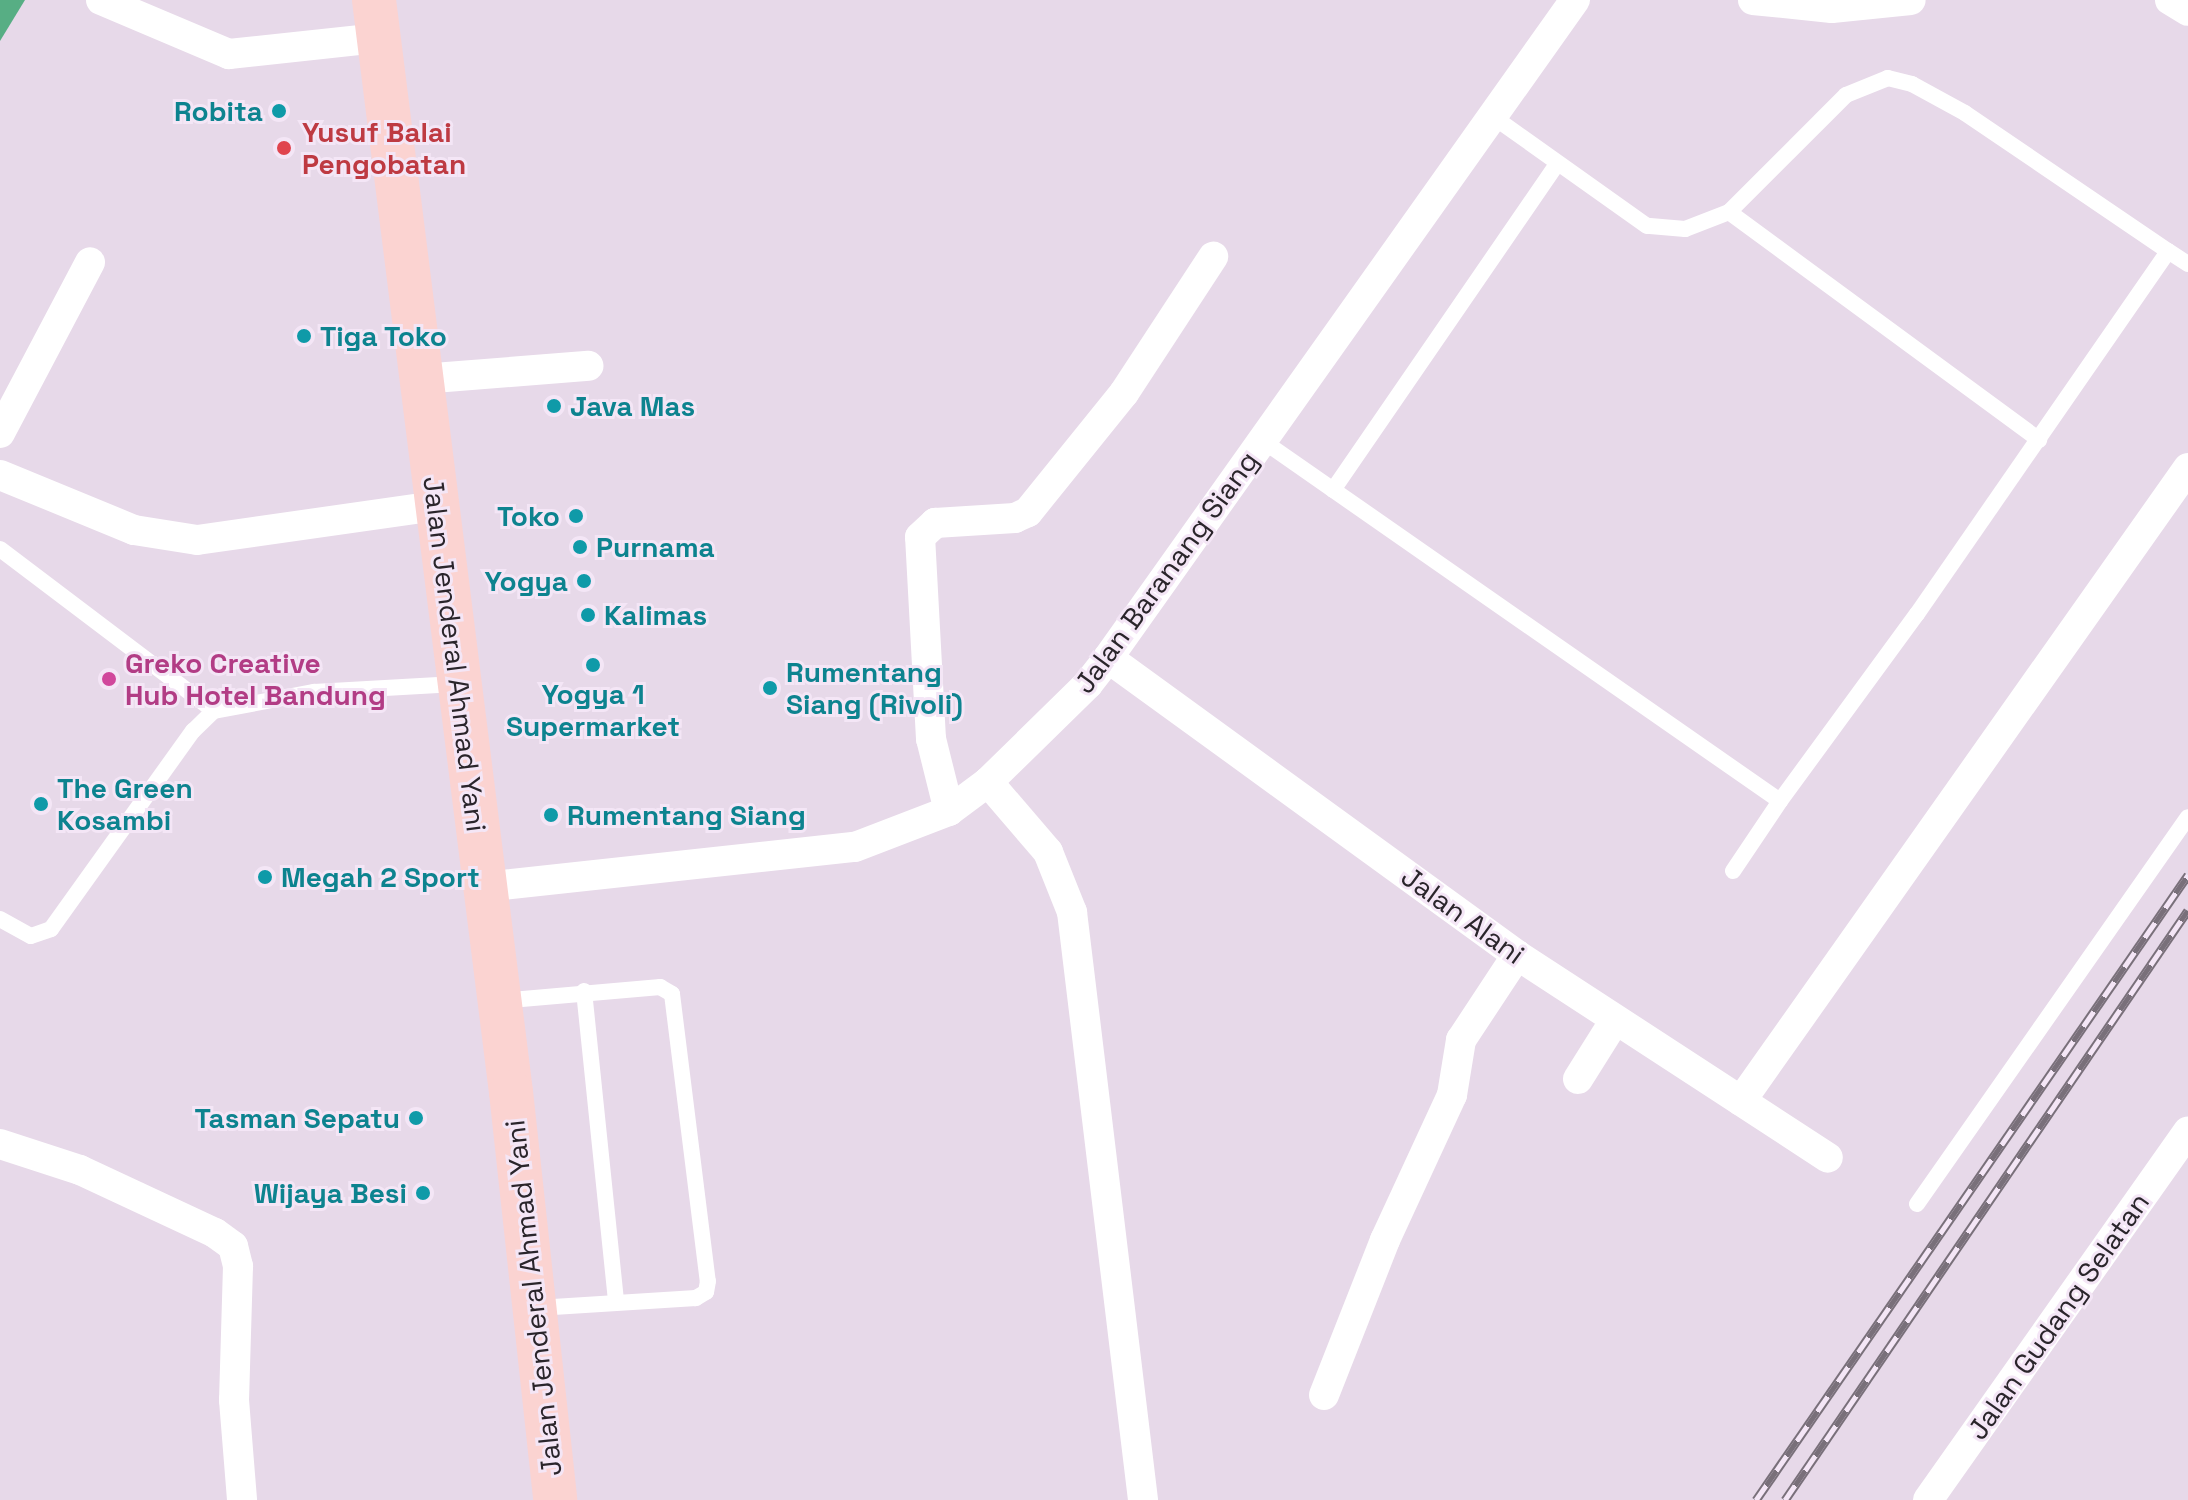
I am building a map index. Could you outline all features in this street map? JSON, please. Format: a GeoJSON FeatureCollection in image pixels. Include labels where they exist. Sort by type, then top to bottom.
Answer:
{"type":"FeatureCollection","features":[{"type":"Feature","properties":{"kind":"main road","name":"Jalan Jenderal Ahmad Yani"},"geometry":{"type":"LineString","coordinates":[[377,19],[537,1308],[555,1500]]}},
{"type":"Feature","properties":{"kind":"street"},"geometry":{"type":"LineString","coordinates":[[101,0],[229,54],[377,19]]}},
{"type":"Feature","properties":{"kind":"street","name":"Jalan Baranang Siang"},"geometry":{"type":"LineString","coordinates":[[484,887],[855,847],[949,811],[988,782],[1088,684],[1108,658],[1575,0]]}},
{"type":"Feature","properties":{"kind":"street"},"geometry":{"type":"LineString","coordinates":[[1753,0],[1832,8],[1911,0]]}},
{"type":"Feature","properties":{"kind":"street"},"geometry":{"type":"LineString","coordinates":[[2170,0],[2188,11]]}},
{"type":"Feature","properties":{"kind":"street"},"geometry":{"type":"LineString","coordinates":[[949,811],[931,739],[920,537],[935,523],[1015,518],[1028,512],[1124,393],[1213,257]]}},
{"type":"Feature","properties":{"kind":"street"},"geometry":{"type":"LineString","coordinates":[[0,433],[90,262]]}},
{"type":"Feature","properties":{"kind":"street"},"geometry":{"type":"LineString","coordinates":[[421,379],[588,366]]}},
{"type":"Feature","properties":{"kind":"street"},"geometry":{"type":"LineString","coordinates":[[1741,1101],[2188,468]]}},
{"type":"Feature","properties":{"kind":"street"},"geometry":{"type":"LineString","coordinates":[[0,475],[134,530],[197,540],[437,506]]}},
{"type":"Feature","properties":{"kind":"street","name":"Jalan Alani"},"geometry":{"type":"LineString","coordinates":[[1108,658],[1517,955],[1828,1158]]}},
{"type":"Feature","properties":{"kind":"street"},"geometry":{"type":"LineString","coordinates":[[988,782],[1048,852],[1072,912],[1143,1500]]}},
{"type":"Feature","properties":{"kind":"street"},"geometry":{"type":"LineString","coordinates":[[1324,1395],[1385,1240],[1452,1095],[1461,1040],[1517,955]]}},
{"type":"Feature","properties":{"kind":"street"},"geometry":{"type":"LineString","coordinates":[[1578,1079],[1615,1020]]}},
{"type":"Feature","properties":{"kind":"street","name":"Jalan Gudang Selatan"},"geometry":{"type":"LineString","coordinates":[[1928,1500],[2188,1132]]}},
{"type":"Feature","properties":{"kind":"street"},"geometry":{"type":"LineString","coordinates":[[0,1144],[80,1170],[215,1233],[233,1246],[238,1266],[234,1400],[242,1500]]}},
{"type":"Feature","properties":{"kind":"lane"},"geometry":{"type":"LineString","coordinates":[[1491,115],[1556,165],[1647,226],[1685,229],[1729,212],[1846,95],[1888,78],[1912,84],[1965,113],[2188,264]]}},
{"type":"Feature","properties":{"kind":"lane"},"geometry":{"type":"LineString","coordinates":[[1333,490],[1556,165]]}},
{"type":"Feature","properties":{"kind":"lane"},"geometry":{"type":"LineString","coordinates":[[1729,212],[2039,440]]}},
{"type":"Feature","properties":{"kind":"lane"},"geometry":{"type":"LineString","coordinates":[[1733,871],[2039,440],[2168,251]]}},
{"type":"Feature","properties":{"kind":"lane"},"geometry":{"type":"LineString","coordinates":[[1263,441],[1780,801]]}},
{"type":"Feature","properties":{"kind":"lane"},"geometry":{"type":"LineString","coordinates":[[0,549],[214,711]]}},
{"type":"Feature","properties":{"kind":"lane"},"geometry":{"type":"LineString","coordinates":[[0,919],[31,936],[51,929],[193,731],[214,711],[314,692],[459,684]]}},
{"type":"Feature","properties":{"kind":"lane"},"geometry":{"type":"LineString","coordinates":[[1917,1204],[2188,817]]}},
{"type":"Feature","properties":{"kind":"lane"},"geometry":{"type":"LineString","coordinates":[[499,1002],[584,991],[660,987],[672,994],[708,1281],[696,1298],[537,1308]]}},
{"type":"Feature","properties":{"kind":"lane"},"geometry":{"type":"LineString","coordinates":[[584,991],[616,1301]]}},
{"type":"Feature","properties":{"kind":"green space"},"geometry":{"type":"Polygon","coordinates":[[[0,0],[25,0],[0,41],[0,0]]]}},
{"type":"Feature","properties":{"kind":"railway"},"geometry":{"type":"LineString","coordinates":[[1756,1500],[2188,875]]}},
{"type":"Feature","properties":{"kind":"railway"},"geometry":{"type":"LineString","coordinates":[[1785,1500],[2188,910]]}},
{"type":"Feature","properties":{"kind":"place","name":"Robita"},"geometry":{"type":"Point","coordinates":[279,111]}},
{"type":"Feature","properties":{"kind":"place","name":"Yusuf Balai Pengobatan"},"geometry":{"type":"Point","coordinates":[284,148]}},
{"type":"Feature","properties":{"kind":"place","name":"Tiga Toko"},"geometry":{"type":"Point","coordinates":[304,336]}},
{"type":"Feature","properties":{"kind":"place","name":"Java Mas"},"geometry":{"type":"Point","coordinates":[554,406]}},
{"type":"Feature","properties":{"kind":"place","name":"Toko"},"geometry":{"type":"Point","coordinates":[576,516]}},
{"type":"Feature","properties":{"kind":"place","name":"Purnama"},"geometry":{"type":"Point","coordinates":[580,547]}},
{"type":"Feature","properties":{"kind":"place","name":"Yogya"},"geometry":{"type":"Point","coordinates":[584,581]}},
{"type":"Feature","properties":{"kind":"place","name":"Kalimas"},"geometry":{"type":"Point","coordinates":[588,615]}},
{"type":"Feature","properties":{"kind":"place","name":"Yogya 1 Supermarket"},"geometry":{"type":"Point","coordinates":[593,665]}},
{"type":"Feature","properties":{"kind":"place","name":"Greko Creative Hub Hotel Bandung"},"geometry":{"type":"Point","coordinates":[109,679]}},
{"type":"Feature","properties":{"kind":"place","name":"Rumentang Siang (Rivoli)"},"geometry":{"type":"Point","coordinates":[770,688]}},
{"type":"Feature","properties":{"kind":"place","name":"The Green Kosambi"},"geometry":{"type":"Point","coordinates":[41,804]}},
{"type":"Feature","properties":{"kind":"place","name":"Rumentang Siang"},"geometry":{"type":"Point","coordinates":[551,815]}},
{"type":"Feature","properties":{"kind":"place","name":"Megah 2 Sport"},"geometry":{"type":"Point","coordinates":[265,877]}},
{"type":"Feature","properties":{"kind":"place","name":"Tasman Sepatu"},"geometry":{"type":"Point","coordinates":[416,1118]}},
{"type":"Feature","properties":{"kind":"place","name":"Wijaya Besi"},"geometry":{"type":"Point","coordinates":[423,1193]}}]}
